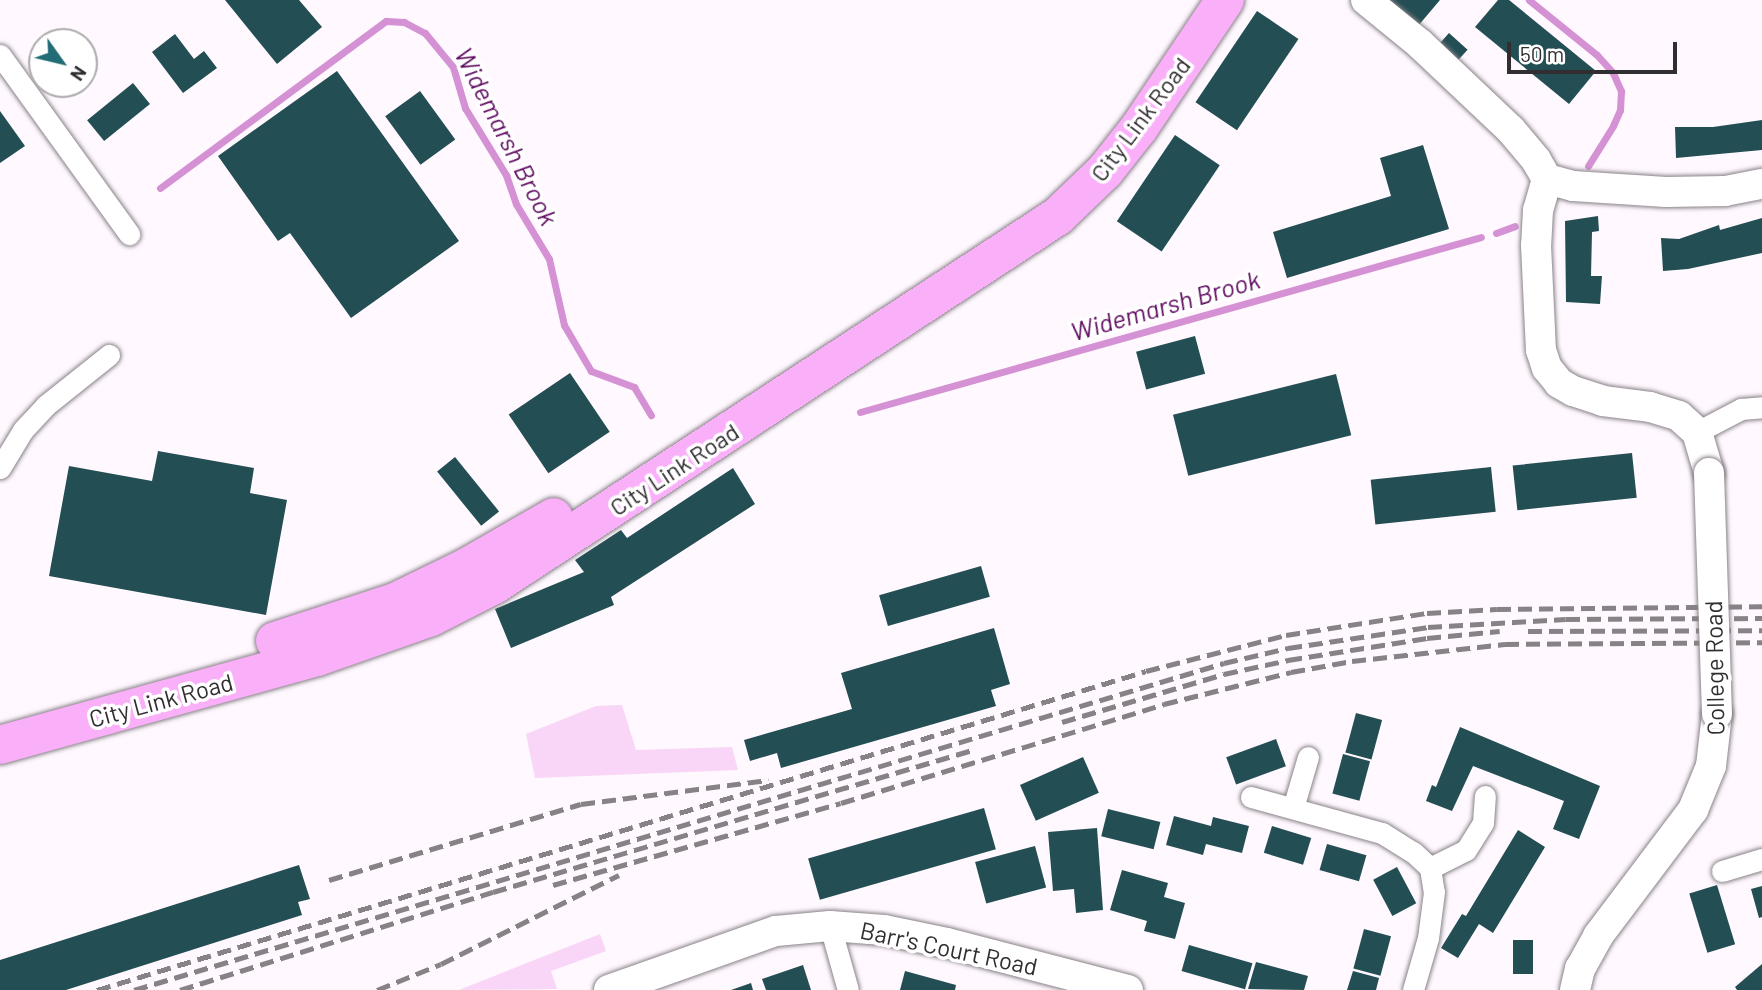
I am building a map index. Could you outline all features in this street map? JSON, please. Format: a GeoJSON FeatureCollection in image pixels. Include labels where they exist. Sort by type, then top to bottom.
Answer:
{"type":"FeatureCollection","features":[{"type":"Feature","properties":{"kind":"highway","name":"City Link Road"},"geometry":{"type":"LineString","coordinates":[[0,719],[308,632],[364,613],[420,591],[521,538],[731,405],[1043,197],[1086,158],[1198,0]]}},
{"type":"Feature","properties":{"kind":"highway","name":"City Link Road"},"geometry":{"type":"LineString","coordinates":[[0,745],[329,653],[431,617],[494,585],[1058,216],[1105,171],[1139,128],[1225,0]]}},
{"type":"Feature","properties":{"kind":"street"},"geometry":{"type":"LineString","coordinates":[[1366,0],[1420,44],[1511,130],[1536,160],[1547,179],[1573,186],[1666,191],[1725,191],[1762,184]]}},
{"type":"Feature","properties":{"kind":"street"},"geometry":{"type":"LineString","coordinates":[[0,55],[129,234]]}},
{"type":"Feature","properties":{"kind":"street"},"geometry":{"type":"LineString","coordinates":[[1547,179],[1538,210],[1536,245],[1541,350],[1547,368],[1559,383],[1602,401],[1650,407],[1679,416],[1698,432],[1741,409],[1762,407]]}},
{"type":"Feature","properties":{"kind":"street"},"geometry":{"type":"LineString","coordinates":[[0,468],[23,430],[45,406],[109,355]]}},
{"type":"Feature","properties":{"kind":"street","name":"College Road"},"geometry":{"type":"LineString","coordinates":[[1575,990],[1580,969],[1598,936],[1693,810],[1712,766],[1717,714],[1709,473],[1698,432]]}},
{"type":"Feature","properties":{"kind":"street"},"geometry":{"type":"LineString","coordinates":[[1293,808],[1308,757]]}},
{"type":"Feature","properties":{"kind":"street"},"geometry":{"type":"LineString","coordinates":[[1430,868],[1466,850],[1483,823],[1485,796]]}},
{"type":"Feature","properties":{"kind":"street"},"geometry":{"type":"LineString","coordinates":[[1251,797],[1382,833],[1413,852],[1430,868],[1434,892],[1428,938],[1413,990]]}},
{"type":"Feature","properties":{"kind":"street"},"geometry":{"type":"LineString","coordinates":[[1722,871],[1762,859]]}},
{"type":"Feature","properties":{"kind":"street"},"geometry":{"type":"LineString","coordinates":[[830,926],[848,990]]}},
{"type":"Feature","properties":{"kind":"street","name":"Barr's Court Road"},"geometry":{"type":"LineString","coordinates":[[614,989],[776,931],[830,926],[884,930],[947,943],[1128,990]]}},
{"type":"Feature","properties":{"kind":"shaded area"},"geometry":{"type":"Polygon","coordinates":[[[622,705],[636,750],[732,747],[738,770],[535,778],[526,734],[596,706],[622,705]]]}},
{"type":"Feature","properties":{"kind":"shaded area"},"geometry":{"type":"Polygon","coordinates":[[[600,934],[606,951],[551,971],[557,989],[459,990],[600,934]]]}},
{"type":"Feature","properties":{"kind":"building"},"geometry":{"type":"Polygon","coordinates":[[[225,0],[299,0],[322,27],[277,64],[225,0]]]}},
{"type":"Feature","properties":{"kind":"building"},"geometry":{"type":"Polygon","coordinates":[[[1388,0],[1440,0],[1418,26],[1388,0]]]}},
{"type":"Feature","properties":{"kind":"building"},"geometry":{"type":"Polygon","coordinates":[[[1498,0],[1509,0],[1596,71],[1569,104],[1475,27],[1498,0]]]}},
{"type":"Feature","properties":{"kind":"building"},"geometry":{"type":"Polygon","coordinates":[[[1257,11],[1298,39],[1237,130],[1195,102],[1257,11]]]}},
{"type":"Feature","properties":{"kind":"building"},"geometry":{"type":"Polygon","coordinates":[[[1449,33],[1468,50],[1457,62],[1438,45],[1449,33]]]}},
{"type":"Feature","properties":{"kind":"building"},"geometry":{"type":"Polygon","coordinates":[[[175,34],[194,59],[204,51],[217,68],[183,93],[152,52],[175,34]]]}},
{"type":"Feature","properties":{"kind":"building"},"geometry":{"type":"Polygon","coordinates":[[[337,71],[459,241],[351,318],[290,233],[278,241],[218,156],[337,71]]]}},
{"type":"Feature","properties":{"kind":"building"},"geometry":{"type":"Polygon","coordinates":[[[133,83],[150,104],[104,141],[87,120],[133,83]]]}},
{"type":"Feature","properties":{"kind":"building"},"geometry":{"type":"Polygon","coordinates":[[[420,91],[455,140],[420,165],[385,116],[420,91]]]}},
{"type":"Feature","properties":{"kind":"building"},"geometry":{"type":"Polygon","coordinates":[[[0,111],[25,146],[0,163],[0,111]]]}},
{"type":"Feature","properties":{"kind":"building"},"geometry":{"type":"Polygon","coordinates":[[[1762,120],[1762,150],[1676,158],[1675,127],[1713,127],[1762,120]]]}},
{"type":"Feature","properties":{"kind":"building"},"geometry":{"type":"Polygon","coordinates":[[[1175,135],[1220,165],[1162,251],[1117,221],[1175,135]]]}},
{"type":"Feature","properties":{"kind":"building"},"geometry":{"type":"Polygon","coordinates":[[[1423,145],[1449,229],[1287,278],[1273,232],[1391,196],[1380,158],[1423,145]]]}},
{"type":"Feature","properties":{"kind":"building"},"geometry":{"type":"Polygon","coordinates":[[[1598,216],[1599,231],[1592,232],[1591,276],[1602,276],[1600,304],[1566,302],[1565,221],[1598,216]]]}},
{"type":"Feature","properties":{"kind":"building"},"geometry":{"type":"Polygon","coordinates":[[[1762,218],[1762,253],[1688,269],[1663,271],[1661,238],[1679,239],[1719,225],[1720,230],[1762,218]]]}},
{"type":"Feature","properties":{"kind":"building"},"geometry":{"type":"Polygon","coordinates":[[[1195,336],[1205,374],[1146,389],[1136,352],[1195,336]]]}},
{"type":"Feature","properties":{"kind":"building"},"geometry":{"type":"Polygon","coordinates":[[[570,373],[610,432],[548,473],[509,414],[570,373]]]}},
{"type":"Feature","properties":{"kind":"building"},"geometry":{"type":"Polygon","coordinates":[[[1336,374],[1351,435],[1188,476],[1173,415],[1336,374]]]}},
{"type":"Feature","properties":{"kind":"building"},"geometry":{"type":"Polygon","coordinates":[[[158,451],[254,468],[250,493],[287,500],[266,615],[49,576],[69,466],[152,481],[158,451]]]}},
{"type":"Feature","properties":{"kind":"building"},"geometry":{"type":"Polygon","coordinates":[[[1632,453],[1637,498],[1517,510],[1513,466],[1632,453]]]}},
{"type":"Feature","properties":{"kind":"building"},"geometry":{"type":"Polygon","coordinates":[[[455,457],[499,511],[481,526],[437,471],[455,457]]]}},
{"type":"Feature","properties":{"kind":"building"},"geometry":{"type":"Polygon","coordinates":[[[1491,467],[1496,512],[1375,524],[1371,480],[1491,467]]]}},
{"type":"Feature","properties":{"kind":"building"},"geometry":{"type":"Polygon","coordinates":[[[733,468],[755,504],[611,597],[614,605],[511,648],[495,609],[584,572],[575,560],[621,530],[627,538],[733,468]]]}},
{"type":"Feature","properties":{"kind":"building"},"geometry":{"type":"Polygon","coordinates":[[[981,566],[990,597],[888,626],[879,595],[981,566]]]}},
{"type":"Feature","properties":{"kind":"building"},"geometry":{"type":"Polygon","coordinates":[[[994,628],[1010,684],[991,690],[996,706],[781,768],[777,753],[750,761],[744,740],[852,709],[841,673],[994,628]]]}},
{"type":"Feature","properties":{"kind":"building"},"geometry":{"type":"Polygon","coordinates":[[[1356,713],[1382,720],[1371,760],[1345,753],[1356,713]]]}},
{"type":"Feature","properties":{"kind":"building"},"geometry":{"type":"Polygon","coordinates":[[[1460,727],[1600,786],[1579,839],[1553,829],[1564,801],[1473,766],[1452,811],[1426,801],[1432,785],[1436,787],[1460,727]]]}},
{"type":"Feature","properties":{"kind":"building"},"geometry":{"type":"Polygon","coordinates":[[[1276,739],[1286,766],[1236,784],[1226,757],[1276,739]]]}},
{"type":"Feature","properties":{"kind":"building"},"geometry":{"type":"Polygon","coordinates":[[[1343,754],[1370,761],[1359,801],[1332,794],[1343,754]]]}},
{"type":"Feature","properties":{"kind":"building"},"geometry":{"type":"Polygon","coordinates":[[[1083,757],[1099,793],[1036,821],[1020,785],[1083,757]]]}},
{"type":"Feature","properties":{"kind":"building"},"geometry":{"type":"Polygon","coordinates":[[[984,808],[996,849],[820,900],[808,858],[984,808]]]}},
{"type":"Feature","properties":{"kind":"building"},"geometry":{"type":"Polygon","coordinates":[[[1108,809],[1160,822],[1154,849],[1101,836],[1108,809]]]}},
{"type":"Feature","properties":{"kind":"building"},"geometry":{"type":"Polygon","coordinates":[[[1174,816],[1211,826],[1213,817],[1249,826],[1242,853],[1206,844],[1203,855],[1166,845],[1174,816]]]}},
{"type":"Feature","properties":{"kind":"building"},"geometry":{"type":"Polygon","coordinates":[[[1272,826],[1311,838],[1303,865],[1264,853],[1272,826]]]}},
{"type":"Feature","properties":{"kind":"building"},"geometry":{"type":"Polygon","coordinates":[[[1097,828],[1103,910],[1076,913],[1074,889],[1053,891],[1048,832],[1097,828]]]}},
{"type":"Feature","properties":{"kind":"building"},"geometry":{"type":"Polygon","coordinates":[[[1518,830],[1545,847],[1493,933],[1479,924],[1458,958],[1441,948],[1462,914],[1466,916],[1518,830]]]}},
{"type":"Feature","properties":{"kind":"building"},"geometry":{"type":"Polygon","coordinates":[[[1327,844],[1366,855],[1359,881],[1320,870],[1327,844]]]}},
{"type":"Feature","properties":{"kind":"building"},"geometry":{"type":"Polygon","coordinates":[[[1035,846],[1046,888],[986,904],[975,862],[1035,846]]]}},
{"type":"Feature","properties":{"kind":"building"},"geometry":{"type":"Polygon","coordinates":[[[299,865],[310,899],[298,902],[302,915],[66,990],[0,990],[0,960],[299,865]]]}},
{"type":"Feature","properties":{"kind":"building"},"geometry":{"type":"Polygon","coordinates":[[[1397,867],[1416,903],[1392,916],[1373,880],[1397,867]]]}},
{"type":"Feature","properties":{"kind":"building"},"geometry":{"type":"Polygon","coordinates":[[[1122,870],[1168,883],[1164,897],[1185,903],[1175,939],[1144,931],[1147,921],[1110,910],[1122,870]]]}},
{"type":"Feature","properties":{"kind":"building"},"geometry":{"type":"Polygon","coordinates":[[[1717,885],[1735,944],[1707,953],[1689,893],[1717,885]]]}},
{"type":"Feature","properties":{"kind":"building"},"geometry":{"type":"Polygon","coordinates":[[[1762,886],[1762,917],[1759,918],[1751,889],[1762,886]]]}},
{"type":"Feature","properties":{"kind":"building"},"geometry":{"type":"Polygon","coordinates":[[[1364,929],[1391,936],[1380,976],[1353,969],[1364,929]]]}},
{"type":"Feature","properties":{"kind":"building"},"geometry":{"type":"Polygon","coordinates":[[[1513,940],[1533,940],[1533,974],[1513,974],[1513,940]]]}},
{"type":"Feature","properties":{"kind":"building"},"geometry":{"type":"Polygon","coordinates":[[[1189,945],[1252,963],[1245,989],[1182,971],[1189,945]]]}},
{"type":"Feature","properties":{"kind":"building"},"geometry":{"type":"Polygon","coordinates":[[[1256,962],[1308,976],[1304,990],[1248,989],[1256,962]]]}},
{"type":"Feature","properties":{"kind":"building"},"geometry":{"type":"Polygon","coordinates":[[[1762,964],[1762,990],[1737,990],[1735,987],[1762,964]]]}},
{"type":"Feature","properties":{"kind":"building"},"geometry":{"type":"Polygon","coordinates":[[[803,965],[811,990],[766,990],[762,979],[803,965]]]}},
{"type":"Feature","properties":{"kind":"building"},"geometry":{"type":"Polygon","coordinates":[[[905,971],[956,985],[955,990],[900,990],[905,971]]]}},
{"type":"Feature","properties":{"kind":"building"},"geometry":{"type":"Polygon","coordinates":[[[1353,971],[1379,978],[1376,990],[1347,990],[1353,971]]]}},
{"type":"Feature","properties":{"kind":"building"},"geometry":{"type":"Polygon","coordinates":[[[751,983],[753,990],[731,990],[751,983]]]}},
{"type":"Feature","properties":{"kind":"waterway","name":"Widemarsh Brook"},"geometry":{"type":"LineString","coordinates":[[1529,0],[1597,55],[1613,73],[1621,91],[1620,110],[1613,126],[1588,166]]}},
{"type":"Feature","properties":{"kind":"waterway","name":"Widemarsh Brook"},"geometry":{"type":"LineString","coordinates":[[160,188],[386,21],[404,22],[425,33],[453,67],[465,108],[506,175],[516,204],[549,259],[564,325],[591,371],[634,387],[651,415]]}},
{"type":"Feature","properties":{"kind":"waterway","name":"Widemarsh Brook"},"geometry":{"type":"LineString","coordinates":[[1496,233],[1515,226]]}},
{"type":"Feature","properties":{"kind":"waterway","name":"Widemarsh Brook"},"geometry":{"type":"LineString","coordinates":[[860,412],[1481,237]]}},
{"type":"Feature","properties":{"kind":"railway"},"geometry":{"type":"LineString","coordinates":[[97,990],[1146,671],[1286,635],[1427,613],[1497,609],[1762,606]]}},
{"type":"Feature","properties":{"kind":"railway"},"geometry":{"type":"LineString","coordinates":[[134,990],[1224,663],[1288,648],[1428,627],[1566,619],[1762,618]]}},
{"type":"Feature","properties":{"kind":"railway"},"geometry":{"type":"LineString","coordinates":[[1528,631],[1762,630]]}},
{"type":"Feature","properties":{"kind":"railway"},"geometry":{"type":"LineString","coordinates":[[1062,722],[1224,674],[1288,660],[1427,638],[1500,631]]}},
{"type":"Feature","properties":{"kind":"railway"},"geometry":{"type":"LineString","coordinates":[[553,885],[841,803],[1164,704],[1291,672],[1352,661],[1505,644],[1762,642]]}},
{"type":"Feature","properties":{"kind":"railway"},"geometry":{"type":"LineString","coordinates":[[180,990],[493,892],[972,750]]}},
{"type":"Feature","properties":{"kind":"railway"},"geometry":{"type":"LineString","coordinates":[[329,880],[581,804],[768,780]]}},
{"type":"Feature","properties":{"kind":"railway"},"geometry":{"type":"LineString","coordinates":[[377,990],[441,964],[619,875]]}}]}
